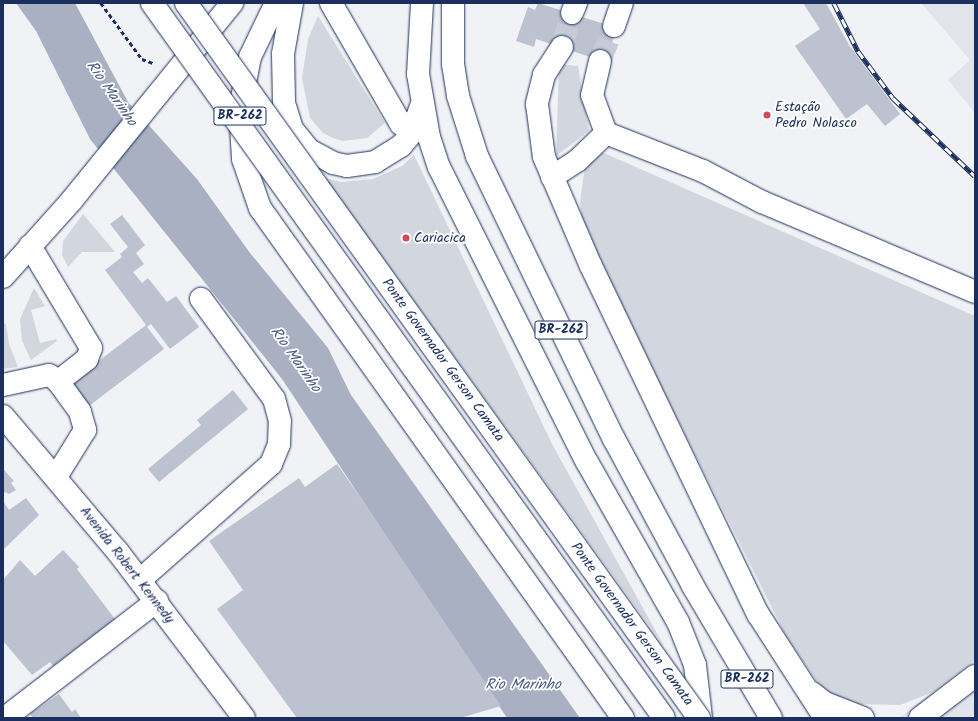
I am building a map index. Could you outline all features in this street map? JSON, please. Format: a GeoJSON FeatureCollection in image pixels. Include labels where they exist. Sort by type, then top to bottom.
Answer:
{"type":"FeatureCollection","features":[{"type":"Feature","properties":{"kind":"main road","name":"Ponte Governador Gerson Camata"},"geometry":{"type":"LineString","coordinates":[[152,3],[664,718]]}},
{"type":"Feature","properties":{"kind":"main road","name":"Ponte Governador Gerson Camata"},"geometry":{"type":"LineString","coordinates":[[186,3],[700,718]]}},
{"type":"Feature","properties":{"kind":"main road"},"geometry":{"type":"LineString","coordinates":[[3,277],[72,200],[232,3]]}},
{"type":"Feature","properties":{"kind":"main road","name":"BR-262"},"geometry":{"type":"LineString","coordinates":[[276,3],[250,57],[240,108],[243,159],[260,208],[273,230],[623,718]]}},
{"type":"Feature","properties":{"kind":"main road"},"geometry":{"type":"LineString","coordinates":[[292,3],[283,54],[284,103],[292,129],[309,150],[333,163],[347,166],[376,162],[401,146],[419,114]]}},
{"type":"Feature","properties":{"kind":"main road"},"geometry":{"type":"LineString","coordinates":[[331,3],[401,124],[419,114]]}},
{"type":"Feature","properties":{"kind":"main road"},"geometry":{"type":"LineString","coordinates":[[422,3],[417,42],[419,114],[452,195],[613,510],[688,643],[699,688],[700,718]]}},
{"type":"Feature","properties":{"kind":"main road","name":"BR-262"},"geometry":{"type":"LineString","coordinates":[[453,3],[452,32],[456,80],[476,156],[614,439],[724,639],[771,718]]}},
{"type":"Feature","properties":{"kind":"main road"},"geometry":{"type":"LineString","coordinates":[[614,26],[622,3]]}},
{"type":"Feature","properties":{"kind":"main road"},"geometry":{"type":"LineString","coordinates":[[562,47],[544,75],[537,104],[544,157],[591,266],[758,614],[825,718]]}},
{"type":"Feature","properties":{"kind":"main road"},"geometry":{"type":"LineString","coordinates":[[600,61],[592,95],[606,133],[703,171],[762,202],[975,292]]}},
{"type":"Feature","properties":{"kind":"main road"},"geometry":{"type":"LineString","coordinates":[[552,177],[577,161],[606,133]]}},
{"type":"Feature","properties":{"kind":"main road"},"geometry":{"type":"LineString","coordinates":[[30,246],[91,348],[87,359],[58,382]]}},
{"type":"Feature","properties":{"kind":"main road"},"geometry":{"type":"LineString","coordinates":[[140,580],[271,464],[279,444],[280,421],[274,399],[201,299]]}},
{"type":"Feature","properties":{"kind":"main road"},"geometry":{"type":"LineString","coordinates":[[3,385],[44,375],[58,382],[80,412],[84,430],[56,477]]}},
{"type":"Feature","properties":{"kind":"main road","name":"Avenida Robert Kennedy"},"geometry":{"type":"LineString","coordinates":[[3,416],[56,477],[140,580],[244,718]]}},
{"type":"Feature","properties":{"kind":"main road"},"geometry":{"type":"LineString","coordinates":[[5,718],[156,601]]}},
{"type":"Feature","properties":{"kind":"main road"},"geometry":{"type":"LineString","coordinates":[[920,718],[975,676]]}},
{"type":"Feature","properties":{"kind":"main road"},"geometry":{"type":"LineString","coordinates":[[802,684],[825,703],[863,718]]}},
{"type":"Feature","properties":{"kind":"path"},"geometry":{"type":"LineString","coordinates":[[101,3],[142,59],[152,63],[184,63]]}},
{"type":"Feature","properties":{"kind":"shaded area"},"geometry":{"type":"Polygon","coordinates":[[[921,3],[975,3],[975,113],[948,80],[970,60],[921,3]]]}},
{"type":"Feature","properties":{"kind":"shaded area"},"geometry":{"type":"Polygon","coordinates":[[[318,16],[385,123],[367,138],[343,141],[333,138],[323,133],[310,118],[302,78],[308,39],[318,16]]]}},
{"type":"Feature","properties":{"kind":"shaded area"},"geometry":{"type":"Polygon","coordinates":[[[559,64],[578,66],[589,131],[556,156],[559,64]]]}},
{"type":"Feature","properties":{"kind":"shaded area"},"geometry":{"type":"Polygon","coordinates":[[[588,146],[975,316],[975,660],[933,692],[900,705],[852,704],[835,697],[820,686],[786,636],[591,247],[582,225],[580,201],[588,146]]]}},
{"type":"Feature","properties":{"kind":"shaded area"},"geometry":{"type":"Polygon","coordinates":[[[414,155],[552,444],[664,646],[325,178],[341,182],[373,179],[402,166],[414,155]]]}},
{"type":"Feature","properties":{"kind":"shaded area"},"geometry":{"type":"Polygon","coordinates":[[[83,214],[115,252],[82,252],[68,267],[62,255],[63,241],[83,214]]]}},
{"type":"Feature","properties":{"kind":"shaded area"},"geometry":{"type":"Polygon","coordinates":[[[34,288],[45,306],[31,310],[40,343],[56,339],[57,341],[31,360],[22,341],[20,319],[34,288]]]}},
{"type":"Feature","properties":{"kind":"shaded area"},"geometry":{"type":"Polygon","coordinates":[[[3,323],[6,324],[9,344],[18,367],[3,369],[3,323]]]}},
{"type":"Feature","properties":{"kind":"shaded area"},"geometry":{"type":"Polygon","coordinates":[[[975,660],[975,718],[899,718],[933,692],[975,660]]]}},
{"type":"Feature","properties":{"kind":"water","name":"Rio Marinho"},"geometry":{"type":"Polygon","coordinates":[[[16,3],[75,3],[128,102],[197,179],[250,253],[328,348],[351,395],[580,718],[507,718],[282,379],[90,139],[36,31],[16,3]]]}},
{"type":"Feature","properties":{"kind":"building"},"geometry":{"type":"Polygon","coordinates":[[[538,3],[617,28],[605,62],[536,39],[534,47],[516,41],[528,7],[535,10],[538,3]]]}},
{"type":"Feature","properties":{"kind":"building"},"geometry":{"type":"Polygon","coordinates":[[[803,3],[826,3],[849,45],[900,114],[885,126],[867,104],[846,119],[795,46],[820,29],[803,3]]]}},
{"type":"Feature","properties":{"kind":"building"},"geometry":{"type":"Polygon","coordinates":[[[122,215],[145,245],[136,253],[144,264],[133,272],[142,283],[148,278],[167,302],[176,296],[199,327],[170,349],[151,324],[147,327],[164,349],[85,409],[67,385],[146,325],[105,270],[122,257],[120,254],[128,247],[110,224],[122,215]]]}},
{"type":"Feature","properties":{"kind":"building"},"geometry":{"type":"Polygon","coordinates":[[[233,390],[248,409],[159,482],[148,469],[201,425],[197,420],[233,390]]]}},
{"type":"Feature","properties":{"kind":"building"},"geometry":{"type":"Polygon","coordinates":[[[337,464],[501,706],[460,718],[297,718],[217,609],[243,590],[209,541],[299,478],[305,487],[337,464]]]}},
{"type":"Feature","properties":{"kind":"building"},"geometry":{"type":"Polygon","coordinates":[[[3,469],[14,481],[11,483],[16,490],[9,494],[5,492],[3,495],[3,469]]]}},
{"type":"Feature","properties":{"kind":"building"},"geometry":{"type":"Polygon","coordinates":[[[26,498],[39,515],[3,550],[3,501],[9,510],[26,498]]]}},
{"type":"Feature","properties":{"kind":"building"},"geometry":{"type":"Polygon","coordinates":[[[63,550],[79,567],[77,569],[115,619],[53,666],[50,662],[32,675],[3,641],[3,580],[20,560],[35,576],[63,550]]]}},
{"type":"Feature","properties":{"kind":"building"},"geometry":{"type":"Polygon","coordinates":[[[59,694],[72,712],[75,709],[81,718],[33,718],[30,714],[59,694]]]}},
{"type":"Feature","properties":{"kind":"tunnel"},"geometry":{"type":"LineString","coordinates":[[562,47],[572,13]]}},
{"type":"Feature","properties":{"kind":"tunnel"},"geometry":{"type":"LineString","coordinates":[[600,61],[614,26]]}},
{"type":"Feature","properties":{"kind":"railway"},"geometry":{"type":"LineString","coordinates":[[834,3],[858,51],[893,98],[975,176]]}},
{"type":"Feature","properties":{"kind":"place","name":"Estação Pedro Nolasco"},"geometry":{"type":"Point","coordinates":[767,115]}},
{"type":"Feature","properties":{"kind":"place","name":"Cariacica"},"geometry":{"type":"Point","coordinates":[406,238]}}]}
